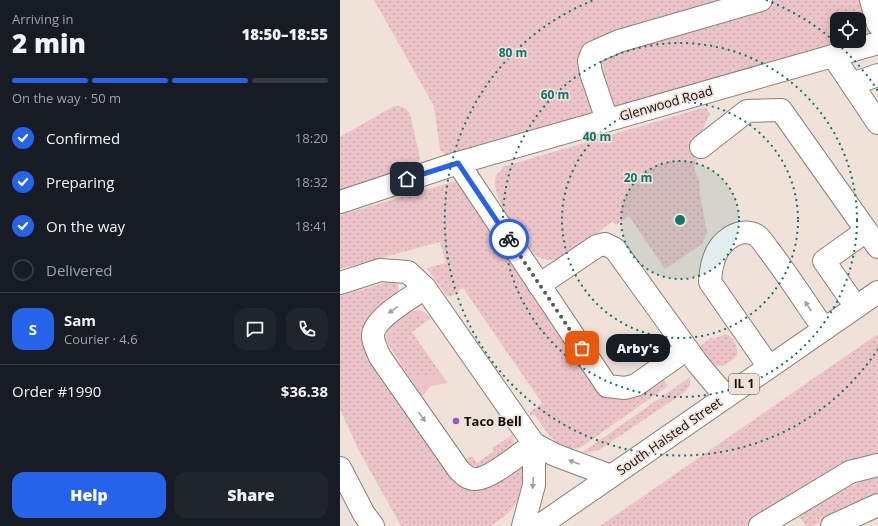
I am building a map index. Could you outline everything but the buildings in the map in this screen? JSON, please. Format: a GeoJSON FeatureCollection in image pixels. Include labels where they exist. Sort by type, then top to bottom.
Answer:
{"type":"FeatureCollection","features":[{"type":"Feature","properties":{"kind":"street"},"geometry":{"type":"LineString","coordinates":[[607,120],[591,73],[589,61],[592,53],[619,41],[761,0]]}},
{"type":"Feature","properties":{"kind":"street"},"geometry":{"type":"LineString","coordinates":[[871,0],[878,24]]}},
{"type":"Feature","properties":{"kind":"street","name":"Glenwood Road"},"geometry":{"type":"LineString","coordinates":[[340,202],[458,163],[878,43]]}},
{"type":"Feature","properties":{"kind":"street"},"geometry":{"type":"LineString","coordinates":[[833,56],[878,123]]}},
{"type":"Feature","properties":{"kind":"street"},"geometry":{"type":"LineString","coordinates":[[852,84],[878,75]]}},
{"type":"Feature","properties":{"kind":"street"},"geometry":{"type":"LineString","coordinates":[[701,147],[747,111],[781,110],[872,239],[824,261],[856,307]]}},
{"type":"Feature","properties":{"kind":"street"},"geometry":{"type":"LineString","coordinates":[[458,163],[607,386],[625,388],[636,385],[687,349]]}},
{"type":"Feature","properties":{"kind":"street"},"geometry":{"type":"LineString","coordinates":[[768,367],[710,282],[711,269],[721,244],[735,234],[747,232],[757,235],[793,283],[824,329]]}},
{"type":"Feature","properties":{"kind":"street"},"geometry":{"type":"LineString","coordinates":[[539,286],[597,246],[605,244],[615,248],[687,349],[726,397]]}},
{"type":"Feature","properties":{"kind":"street"},"geometry":{"type":"LineString","coordinates":[[340,283],[380,270],[408,272],[425,288],[534,444],[555,455],[611,476]]}},
{"type":"Feature","properties":{"kind":"street"},"geometry":{"type":"LineString","coordinates":[[425,288],[382,318],[376,326],[373,335],[375,346],[384,363],[459,470],[468,478],[477,480],[486,476],[534,444]]}},
{"type":"Feature","properties":{"kind":"street","name":"South Halsted Street"},"geometry":{"type":"LineString","coordinates":[[539,526],[878,292]]}},
{"type":"Feature","properties":{"kind":"street"},"geometry":{"type":"LineString","coordinates":[[523,526],[534,486],[534,444]]}},
{"type":"Feature","properties":{"kind":"street"},"geometry":{"type":"LineString","coordinates":[[760,526],[850,472],[878,465]]}},
{"type":"Feature","properties":{"kind":"street"},"geometry":{"type":"LineString","coordinates":[[340,468],[364,514],[373,526]]}},
{"type":"Feature","properties":{"kind":"street"},"geometry":{"type":"LineString","coordinates":[[832,526],[878,505]]}},
{"type":"Feature","properties":{"kind":"shaded area"},"geometry":{"type":"Polygon","coordinates":[[[374,0],[878,0],[878,35],[866,38],[866,12],[830,12],[830,48],[833,48],[451,158],[440,150],[434,106],[374,0]]]}},
{"type":"Feature","properties":{"kind":"shaded area"},"geometry":{"type":"Polygon","coordinates":[[[394,106],[404,107],[410,114],[420,158],[418,164],[412,169],[340,190],[340,137],[394,106]]]}},
{"type":"Feature","properties":{"kind":"shaded area"},"geometry":{"type":"Polygon","coordinates":[[[706,107],[710,114],[703,129],[688,148],[697,160],[694,169],[699,180],[700,196],[707,233],[702,244],[665,269],[629,216],[616,225],[612,222],[564,257],[549,260],[543,259],[534,254],[522,239],[503,208],[495,188],[496,175],[502,170],[502,167],[706,107]]]}},
{"type":"Feature","properties":{"kind":"shaded area"},"geometry":{"type":"Polygon","coordinates":[[[456,181],[460,182],[485,223],[595,384],[661,376],[668,386],[581,447],[566,447],[553,439],[534,414],[530,416],[530,412],[542,403],[463,288],[452,296],[447,296],[427,268],[446,263],[440,242],[340,269],[340,215],[456,181]]]}},
{"type":"Feature","properties":{"kind":"shaded area"},"geometry":{"type":"Polygon","coordinates":[[[394,281],[398,285],[398,293],[378,308],[367,323],[453,479],[521,466],[525,471],[521,490],[516,503],[507,514],[491,526],[401,526],[358,449],[340,409],[340,296],[394,281]]]}},
{"type":"Feature","properties":{"kind":"shaded area"},"geometry":{"type":"Polygon","coordinates":[[[418,310],[424,312],[432,318],[427,321],[421,316],[410,316],[394,326],[391,341],[387,342],[388,330],[395,320],[406,313],[418,310]]]}},
{"type":"Feature","properties":{"kind":"shaded area"},"geometry":{"type":"Polygon","coordinates":[[[410,316],[421,316],[427,321],[412,332],[439,371],[427,380],[420,376],[409,377],[387,342],[391,341],[394,326],[410,316]]]}},
{"type":"Feature","properties":{"kind":"shaded area"},"geometry":{"type":"Polygon","coordinates":[[[725,334],[731,337],[735,342],[737,355],[725,365],[715,365],[707,359],[699,347],[712,337],[714,339],[725,334]]]}},
{"type":"Feature","properties":{"kind":"shaded area"},"geometry":{"type":"Polygon","coordinates":[[[878,334],[878,453],[853,462],[818,479],[745,526],[600,526],[878,334]]]}},
{"type":"Feature","properties":{"kind":"shaded area"},"geometry":{"type":"Polygon","coordinates":[[[439,371],[448,383],[431,386],[422,396],[409,377],[420,376],[427,380],[439,371]]]}},
{"type":"Feature","properties":{"kind":"shaded area"},"geometry":{"type":"Polygon","coordinates":[[[690,377],[690,385],[685,392],[599,450],[580,454],[690,377]]]}},
{"type":"Feature","properties":{"kind":"shaded area"},"geometry":{"type":"Polygon","coordinates":[[[512,435],[514,443],[513,447],[481,468],[473,466],[465,460],[472,456],[477,463],[494,451],[492,448],[512,435]]]}},
{"type":"Feature","properties":{"kind":"shaded area"},"geometry":{"type":"Polygon","coordinates":[[[878,475],[878,496],[829,516],[813,526],[806,526],[799,516],[841,490],[878,475]]]}},
{"type":"Feature","properties":{"kind":"way so far"},"geometry":{"type":"LineString","coordinates":[[509,239],[582,348]]}},
{"type":"Feature","properties":{"kind":"place","name":"Arby's"},"geometry":{"type":"Point","coordinates":[582,348]}},
{"type":"Feature","properties":{"kind":"place","name":"Taco Bell"},"geometry":{"type":"Point","coordinates":[456,421]}},
{"type":"Feature","properties":{"kind":"route"},"geometry":{"type":"LineString","coordinates":[[407,179],[458,163],[509,239]]}}]}
